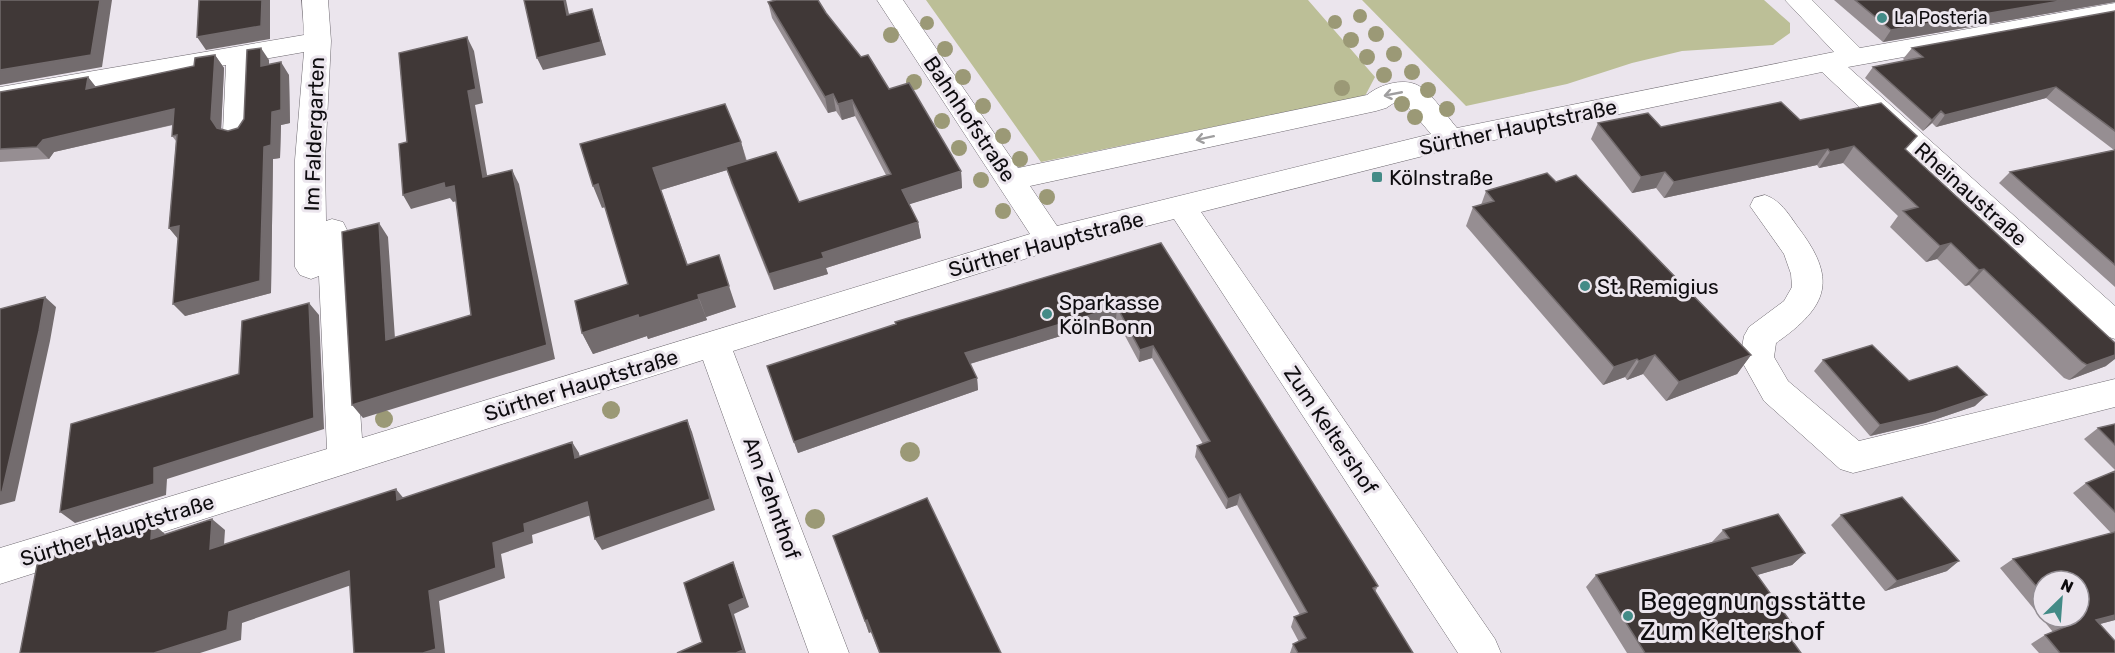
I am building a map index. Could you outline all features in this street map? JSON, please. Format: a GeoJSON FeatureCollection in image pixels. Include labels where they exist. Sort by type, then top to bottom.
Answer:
{"type":"FeatureCollection","features":[{"type":"Feature","properties":{"kind":"street","name":"Im Faldergarten"},"geometry":{"type":"LineString","coordinates":[[311,267],[310,160],[318,41],[315,0]]}},
{"type":"Feature","properties":{"kind":"street","name":"Bahnhofstraße"},"geometry":{"type":"LineString","coordinates":[[890,0],[1050,239]]}},
{"type":"Feature","properties":{"kind":"street"},"geometry":{"type":"LineString","coordinates":[[1798,0],[1841,60]]}},
{"type":"Feature","properties":{"kind":"street","name":"Sürther Hauptstraße"},"geometry":{"type":"LineString","coordinates":[[0,568],[345,458],[1050,239],[1451,139],[1841,60],[2115,11]]}},
{"type":"Feature","properties":{"kind":"street"},"geometry":{"type":"LineString","coordinates":[[0,96],[318,41]]}},
{"type":"Feature","properties":{"kind":"street"},"geometry":{"type":"LineString","coordinates":[[237,132],[240,55]]}},
{"type":"Feature","properties":{"kind":"street","name":"Rheinaustraße"},"geometry":{"type":"LineString","coordinates":[[1841,60],[2115,326]]}},
{"type":"Feature","properties":{"kind":"street"},"geometry":{"type":"LineString","coordinates":[[1010,180],[1376,102],[1389,92],[1399,91],[1411,93],[1451,139]]}},
{"type":"Feature","properties":{"kind":"street"},"geometry":{"type":"LineString","coordinates":[[331,203],[345,458]]}},
{"type":"Feature","properties":{"kind":"street"},"geometry":{"type":"LineString","coordinates":[[1765,206],[1798,251],[1809,277],[1803,300],[1791,315],[1761,336],[1757,358],[1776,391],[1853,458],[2115,393]]}},
{"type":"Feature","properties":{"kind":"street","name":"Zum Keltershof"},"geometry":{"type":"LineString","coordinates":[[1182,207],[1481,653]]}},
{"type":"Feature","properties":{"kind":"street","name":"Am Zehnthof"},"geometry":{"type":"LineString","coordinates":[[714,344],[830,653]]}},
{"type":"Feature","properties":{"kind":"green space"},"geometry":{"type":"Polygon","coordinates":[[[926,0],[1308,0],[1375,77],[1365,96],[1041,162],[926,0]]]}},
{"type":"Feature","properties":{"kind":"green space"},"geometry":{"type":"Polygon","coordinates":[[[1362,0],[1764,0],[1790,23],[1790,33],[1773,45],[1682,51],[1632,63],[1567,84],[1466,106],[1362,0]]]}},
{"type":"Feature","properties":{"kind":"building"},"geometry":{"type":"Polygon","coordinates":[[[0,0],[100,0],[91,55],[0,70],[0,0]]]}},
{"type":"Feature","properties":{"kind":"building"},"geometry":{"type":"Polygon","coordinates":[[[199,0],[262,0],[261,26],[197,37],[199,0]]]}},
{"type":"Feature","properties":{"kind":"building"},"geometry":{"type":"Polygon","coordinates":[[[524,0],[564,0],[567,15],[592,9],[601,42],[537,58],[524,0]]]}},
{"type":"Feature","properties":{"kind":"building"},"geometry":{"type":"Polygon","coordinates":[[[818,0],[861,57],[868,55],[889,89],[909,83],[961,171],[902,190],[918,222],[822,253],[824,258],[769,274],[726,167],[776,152],[799,202],[891,174],[852,100],[838,104],[833,94],[825,97],[768,2],[818,0]]]}},
{"type":"Feature","properties":{"kind":"building"},"geometry":{"type":"Polygon","coordinates":[[[1855,0],[2066,0],[1891,30],[1855,0]]]}},
{"type":"Feature","properties":{"kind":"building"},"geometry":{"type":"Polygon","coordinates":[[[2115,11],[2115,131],[2056,87],[1945,115],[1941,111],[1932,120],[1873,67],[1923,57],[1912,48],[2115,11]]]}},
{"type":"Feature","properties":{"kind":"building"},"geometry":{"type":"Polygon","coordinates":[[[467,37],[476,89],[468,91],[483,177],[512,170],[547,345],[352,405],[342,232],[379,223],[386,340],[471,315],[454,186],[445,188],[444,183],[403,195],[399,144],[407,142],[399,53],[467,37]]]}},
{"type":"Feature","properties":{"kind":"building"},"geometry":{"type":"Polygon","coordinates":[[[261,48],[261,66],[281,62],[281,110],[272,112],[271,145],[264,147],[260,281],[173,304],[179,226],[169,228],[177,135],[172,136],[174,109],[43,140],[37,147],[0,149],[0,92],[88,77],[86,89],[194,66],[195,58],[215,55],[211,119],[217,128],[228,131],[238,128],[244,119],[247,50],[261,48]]]}},
{"type":"Feature","properties":{"kind":"building"},"geometry":{"type":"Polygon","coordinates":[[[1781,102],[1800,120],[1881,103],[1917,136],[1905,149],[2115,343],[2115,355],[2087,365],[2082,362],[1984,269],[1979,270],[1951,243],[1940,246],[1903,211],[1918,207],[1854,146],[1830,152],[1828,149],[1674,182],[1665,172],[1641,177],[1598,123],[1648,113],[1661,127],[1781,102]]]}},
{"type":"Feature","properties":{"kind":"building"},"geometry":{"type":"Polygon","coordinates":[[[725,104],[741,142],[653,168],[687,265],[719,255],[729,286],[698,295],[699,299],[582,333],[575,301],[628,284],[598,184],[593,186],[580,144],[725,104]]]}},
{"type":"Feature","properties":{"kind":"building"},"geometry":{"type":"Polygon","coordinates":[[[2115,150],[2115,265],[2010,172],[2115,150]]]}},
{"type":"Feature","properties":{"kind":"building","name":"St. Remigius"},"geometry":{"type":"Polygon","coordinates":[[[1547,173],[1556,182],[1576,175],[1751,355],[1679,382],[1655,355],[1614,367],[1473,207],[1494,201],[1486,191],[1547,173]]]}},
{"type":"Feature","properties":{"kind":"building"},"geometry":{"type":"Polygon","coordinates":[[[1161,243],[1378,586],[1373,588],[1413,653],[1298,653],[1293,644],[1306,638],[1294,617],[1307,612],[1240,494],[1228,499],[1197,446],[1210,441],[1153,346],[1140,350],[1117,307],[965,353],[977,378],[794,442],[767,366],[896,324],[895,322],[1161,243]]]}},
{"type":"Feature","properties":{"kind":"building"},"geometry":{"type":"Polygon","coordinates":[[[45,297],[2,492],[0,492],[0,309],[45,297]]]}},
{"type":"Feature","properties":{"kind":"building"},"geometry":{"type":"Polygon","coordinates":[[[309,303],[314,418],[154,468],[154,484],[60,512],[71,424],[239,374],[242,321],[309,303]]]}},
{"type":"Feature","properties":{"kind":"building"},"geometry":{"type":"Polygon","coordinates":[[[1872,345],[1909,381],[1957,366],[1987,395],[1936,412],[1880,425],[1823,360],[1872,345]]]}},
{"type":"Feature","properties":{"kind":"building"},"geometry":{"type":"Polygon","coordinates":[[[687,420],[710,499],[595,539],[587,502],[524,524],[525,532],[493,543],[496,568],[429,591],[436,649],[423,653],[354,653],[349,571],[229,612],[227,630],[154,653],[20,653],[37,565],[54,559],[55,553],[152,523],[151,539],[212,519],[210,549],[396,489],[397,500],[572,442],[575,458],[687,420]]]}},
{"type":"Feature","properties":{"kind":"building"},"geometry":{"type":"Polygon","coordinates":[[[2115,424],[2115,445],[2098,428],[2115,424]]]}},
{"type":"Feature","properties":{"kind":"building"},"geometry":{"type":"Polygon","coordinates":[[[2115,471],[2115,512],[2086,483],[2115,471]]]}},
{"type":"Feature","properties":{"kind":"building"},"geometry":{"type":"Polygon","coordinates":[[[1902,497],[1959,561],[1897,581],[1841,515],[1902,497]]]}},
{"type":"Feature","properties":{"kind":"building"},"geometry":{"type":"Polygon","coordinates":[[[927,498],[1001,653],[880,653],[867,620],[865,621],[833,536],[927,498]]]}},
{"type":"Feature","properties":{"kind":"building"},"geometry":{"type":"Polygon","coordinates":[[[1778,514],[1805,553],[1752,568],[1795,628],[1785,631],[1801,653],[1645,653],[1596,575],[1729,538],[1723,530],[1778,514]]]}},
{"type":"Feature","properties":{"kind":"building"},"geometry":{"type":"Polygon","coordinates":[[[2115,532],[2115,615],[2096,620],[2115,641],[2115,653],[2060,653],[2045,635],[2060,629],[2091,629],[2091,569],[2031,569],[2031,580],[2013,559],[2115,532]]]}},
{"type":"Feature","properties":{"kind":"building"},"geometry":{"type":"Polygon","coordinates":[[[733,562],[744,598],[729,605],[743,650],[736,653],[677,653],[702,642],[684,583],[733,562]]]}},
{"type":"Feature","properties":{"kind":"place","name":"La Posteria"},"geometry":{"type":"Point","coordinates":[1882,18]}},
{"type":"Feature","properties":{"kind":"place","name":"Kölnstraße"},"geometry":{"type":"Point","coordinates":[1377,177]}},
{"type":"Feature","properties":{"kind":"place","name":"St. Remigius"},"geometry":{"type":"Point","coordinates":[1585,286]}},
{"type":"Feature","properties":{"kind":"place","name":"Sparkasse KölnBonn"},"geometry":{"type":"Point","coordinates":[1047,314]}},
{"type":"Feature","properties":{"kind":"place","name":"Begegnungsstätte Zum Keltershof"},"geometry":{"type":"Point","coordinates":[1628,616]}}]}
